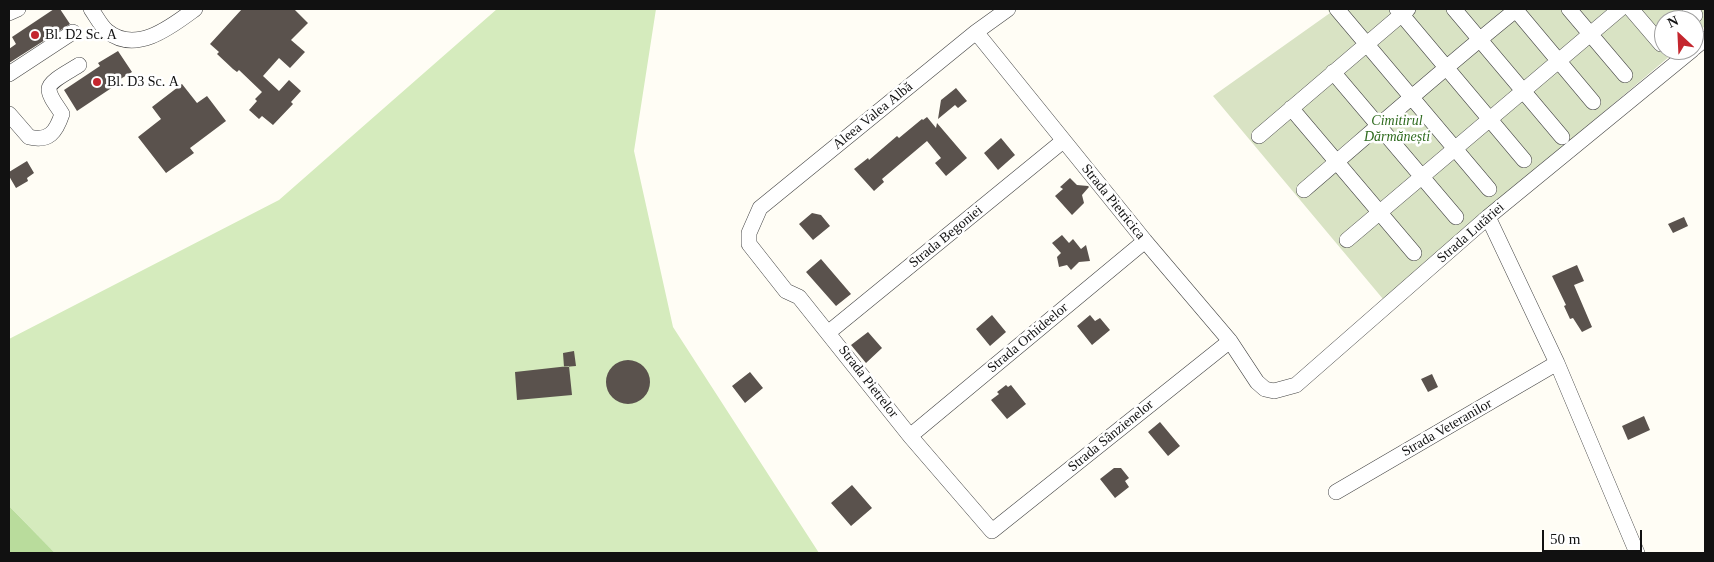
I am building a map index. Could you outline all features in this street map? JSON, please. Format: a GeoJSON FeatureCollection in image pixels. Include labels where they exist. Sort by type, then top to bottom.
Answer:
{"type":"FeatureCollection","features":[{"type":"Feature","properties":{"kind":"street"},"geometry":{"type":"LineString","coordinates":[[9,13],[18,9]]}},
{"type":"Feature","properties":{"kind":"street"},"geometry":{"type":"LineString","coordinates":[[91,9],[107,31],[123,39],[136,40],[165,30],[195,9]]}},
{"type":"Feature","properties":{"kind":"street","name":"Aleea Valea Albă"},"geometry":{"type":"LineString","coordinates":[[749,233],[760,208],[976,32],[1008,9]]}},
{"type":"Feature","properties":{"kind":"street"},"geometry":{"type":"LineString","coordinates":[[1337,9],[1489,189]]}},
{"type":"Feature","properties":{"kind":"street"},"geometry":{"type":"LineString","coordinates":[[1454,9],[1562,137]]}},
{"type":"Feature","properties":{"kind":"street"},"geometry":{"type":"LineString","coordinates":[[1304,190],[1516,9],[1593,102]]}},
{"type":"Feature","properties":{"kind":"street"},"geometry":{"type":"LineString","coordinates":[[1569,9],[1625,75]]}},
{"type":"Feature","properties":{"kind":"street"},"geometry":{"type":"LineString","coordinates":[[1347,240],[1620,9]]}},
{"type":"Feature","properties":{"kind":"street"},"geometry":{"type":"LineString","coordinates":[[1631,9],[1654,36]]}},
{"type":"Feature","properties":{"kind":"street"},"geometry":{"type":"LineString","coordinates":[[1258,136],[1367,44],[1402,11],[1524,160]]}},
{"type":"Feature","properties":{"kind":"street"},"geometry":{"type":"LineString","coordinates":[[9,74],[72,32]]}},
{"type":"Feature","properties":{"kind":"street","name":"Strada Pietricica"},"geometry":{"type":"LineString","coordinates":[[976,32],[1145,241],[1230,341],[1250,372]]}},
{"type":"Feature","properties":{"kind":"street","name":"Strada Lutăriei"},"geometry":{"type":"LineString","coordinates":[[1250,372],[1256,382],[1265,389],[1274,391],[1296,385],[1488,217],[1680,60]]}},
{"type":"Feature","properties":{"kind":"street"},"geometry":{"type":"LineString","coordinates":[[9,114],[29,137],[42,139],[48,136],[59,124],[62,114],[49,91],[49,86],[79,65]]}},
{"type":"Feature","properties":{"kind":"street"},"geometry":{"type":"LineString","coordinates":[[1333,72],[1456,217]]}},
{"type":"Feature","properties":{"kind":"street"},"geometry":{"type":"LineString","coordinates":[[1292,108],[1414,253]]}},
{"type":"Feature","properties":{"kind":"street","name":"Strada Begoniei"},"geometry":{"type":"LineString","coordinates":[[828,332],[1063,141]]}},
{"type":"Feature","properties":{"kind":"street"},"geometry":{"type":"LineString","coordinates":[[1488,217],[1557,363],[1637,553]]}},
{"type":"Feature","properties":{"kind":"street","name":"Strada Pietrelor"},"geometry":{"type":"LineString","coordinates":[[749,233],[749,244],[786,290],[799,297],[910,436],[992,530]]}},
{"type":"Feature","properties":{"kind":"street","name":"Strada Orhideelor"},"geometry":{"type":"LineString","coordinates":[[910,436],[1145,241]]}},
{"type":"Feature","properties":{"kind":"street","name":"Strada Sânzienelor"},"geometry":{"type":"LineString","coordinates":[[992,530],[1230,341]]}},
{"type":"Feature","properties":{"kind":"street","name":"Strada Veteranilor"},"geometry":{"type":"LineString","coordinates":[[1336,492],[1557,363]]}},
{"type":"Feature","properties":{"kind":"green space"},"geometry":{"type":"Polygon","coordinates":[[[497,9],[656,9],[634,151],[673,327],[819,553],[55,553],[9,506],[9,339],[279,200],[497,9]]]}},
{"type":"Feature","properties":{"kind":"green space","name":"Cimitirul Dărmănești"},"geometry":{"type":"Polygon","coordinates":[[[1327,9],[1705,9],[1705,26],[1704,10],[1654,10],[1654,60],[1665,60],[1383,299],[1213,96],[1330,13],[1327,9]]]}},
{"type":"Feature","properties":{"kind":"green space"},"geometry":{"type":"Polygon","coordinates":[[[9,506],[55,553],[9,553],[9,506]]]}},
{"type":"Feature","properties":{"kind":"building","name":"Bl. D2 Sc. A"},"geometry":{"type":"Polygon","coordinates":[[[54,9],[60,9],[70,24],[9,63],[9,49],[16,44],[12,37],[54,9]]]}},
{"type":"Feature","properties":{"kind":"building"},"geometry":{"type":"Polygon","coordinates":[[[242,9],[294,9],[308,23],[291,40],[305,52],[290,68],[279,58],[263,76],[279,91],[289,80],[301,91],[291,102],[293,104],[273,125],[262,116],[259,119],[249,110],[257,101],[255,99],[262,92],[239,70],[237,72],[233,69],[217,54],[219,52],[210,44],[242,9]]]}},
{"type":"Feature","properties":{"kind":"building","name":"Bl. D3 Sc. A"},"geometry":{"type":"Polygon","coordinates":[[[118,51],[132,72],[77,111],[64,90],[100,66],[98,63],[118,51]]]}},
{"type":"Feature","properties":{"kind":"building"},"geometry":{"type":"Polygon","coordinates":[[[182,84],[197,103],[207,96],[226,121],[190,148],[194,153],[166,173],[138,137],[161,119],[152,107],[182,84]]]}},
{"type":"Feature","properties":{"kind":"building"},"geometry":{"type":"Polygon","coordinates":[[[956,88],[967,101],[958,108],[955,105],[938,119],[941,100],[956,88]]]}},
{"type":"Feature","properties":{"kind":"building"},"geometry":{"type":"Polygon","coordinates":[[[927,117],[936,128],[937,123],[967,158],[946,176],[935,163],[941,158],[927,141],[882,179],[884,182],[874,191],[854,169],[868,158],[869,160],[897,136],[899,138],[927,117]]]}},
{"type":"Feature","properties":{"kind":"building"},"geometry":{"type":"Polygon","coordinates":[[[1001,138],[1015,155],[998,170],[984,153],[1001,138]]]}},
{"type":"Feature","properties":{"kind":"building"},"geometry":{"type":"Polygon","coordinates":[[[27,161],[34,173],[27,178],[28,181],[16,188],[9,176],[9,172],[27,161]]]}},
{"type":"Feature","properties":{"kind":"building"},"geometry":{"type":"Polygon","coordinates":[[[1070,178],[1077,185],[1089,187],[1082,195],[1084,203],[1072,215],[1055,196],[1063,189],[1060,187],[1070,178]]]}},
{"type":"Feature","properties":{"kind":"building"},"geometry":{"type":"Polygon","coordinates":[[[812,213],[821,215],[830,226],[813,240],[799,224],[812,213]]]}},
{"type":"Feature","properties":{"kind":"building"},"geometry":{"type":"Polygon","coordinates":[[[1684,217],[1688,226],[1673,233],[1668,224],[1684,217]]]}},
{"type":"Feature","properties":{"kind":"building"},"geometry":{"type":"Polygon","coordinates":[[[1062,235],[1069,243],[1073,239],[1081,249],[1086,245],[1090,261],[1079,262],[1071,270],[1067,265],[1059,267],[1057,257],[1061,253],[1052,243],[1062,235]]]}},
{"type":"Feature","properties":{"kind":"building"},"geometry":{"type":"Polygon","coordinates":[[[821,259],[851,294],[836,306],[806,272],[821,259]]]}},
{"type":"Feature","properties":{"kind":"building"},"geometry":{"type":"Polygon","coordinates":[[[1577,265],[1584,281],[1574,285],[1592,327],[1582,332],[1573,318],[1570,319],[1564,306],[1566,305],[1552,276],[1577,265]]]}},
{"type":"Feature","properties":{"kind":"building"},"geometry":{"type":"Polygon","coordinates":[[[992,315],[1006,332],[990,346],[976,329],[992,315]]]}},
{"type":"Feature","properties":{"kind":"building"},"geometry":{"type":"Polygon","coordinates":[[[1090,315],[1095,321],[1100,318],[1110,330],[1092,345],[1077,326],[1090,315]]]}},
{"type":"Feature","properties":{"kind":"building"},"geometry":{"type":"Polygon","coordinates":[[[868,332],[882,348],[866,363],[851,345],[868,332]]]}},
{"type":"Feature","properties":{"kind":"building"},"geometry":{"type":"Polygon","coordinates":[[[574,351],[576,366],[564,367],[563,353],[574,351]]]}},
{"type":"Feature","properties":{"kind":"building"},"geometry":{"type":"Polygon","coordinates":[[[624,360],[632,360],[644,366],[650,382],[644,398],[632,404],[624,404],[612,398],[606,386],[606,378],[612,366],[624,360]]]}},
{"type":"Feature","properties":{"kind":"building"},"geometry":{"type":"Polygon","coordinates":[[[569,366],[572,395],[517,400],[515,372],[569,366]]]}},
{"type":"Feature","properties":{"kind":"building"},"geometry":{"type":"Polygon","coordinates":[[[750,372],[763,388],[745,403],[732,386],[750,372]]]}},
{"type":"Feature","properties":{"kind":"building"},"geometry":{"type":"Polygon","coordinates":[[[1432,374],[1438,387],[1428,392],[1421,379],[1432,374]]]}},
{"type":"Feature","properties":{"kind":"building"},"geometry":{"type":"Polygon","coordinates":[[[1006,385],[1008,387],[1011,385],[1026,404],[1007,419],[991,400],[1006,385]]]}},
{"type":"Feature","properties":{"kind":"building"},"geometry":{"type":"Polygon","coordinates":[[[1644,416],[1650,430],[1628,440],[1622,426],[1644,416]]]}},
{"type":"Feature","properties":{"kind":"building"},"geometry":{"type":"Polygon","coordinates":[[[1160,422],[1180,446],[1168,456],[1148,432],[1160,422]]]}},
{"type":"Feature","properties":{"kind":"building"},"geometry":{"type":"Polygon","coordinates":[[[1114,468],[1121,468],[1129,478],[1125,481],[1129,487],[1115,498],[1100,479],[1114,468]]]}},
{"type":"Feature","properties":{"kind":"building"},"geometry":{"type":"Polygon","coordinates":[[[852,485],[872,508],[851,526],[831,503],[852,485]]]}},
{"type":"Feature","properties":{"kind":"place","name":"Bl. D2 Sc. A"},"geometry":{"type":"Point","coordinates":[35,35]}},
{"type":"Feature","properties":{"kind":"place","name":"Bl. D3 Sc. A"},"geometry":{"type":"Point","coordinates":[97,82]}}]}
